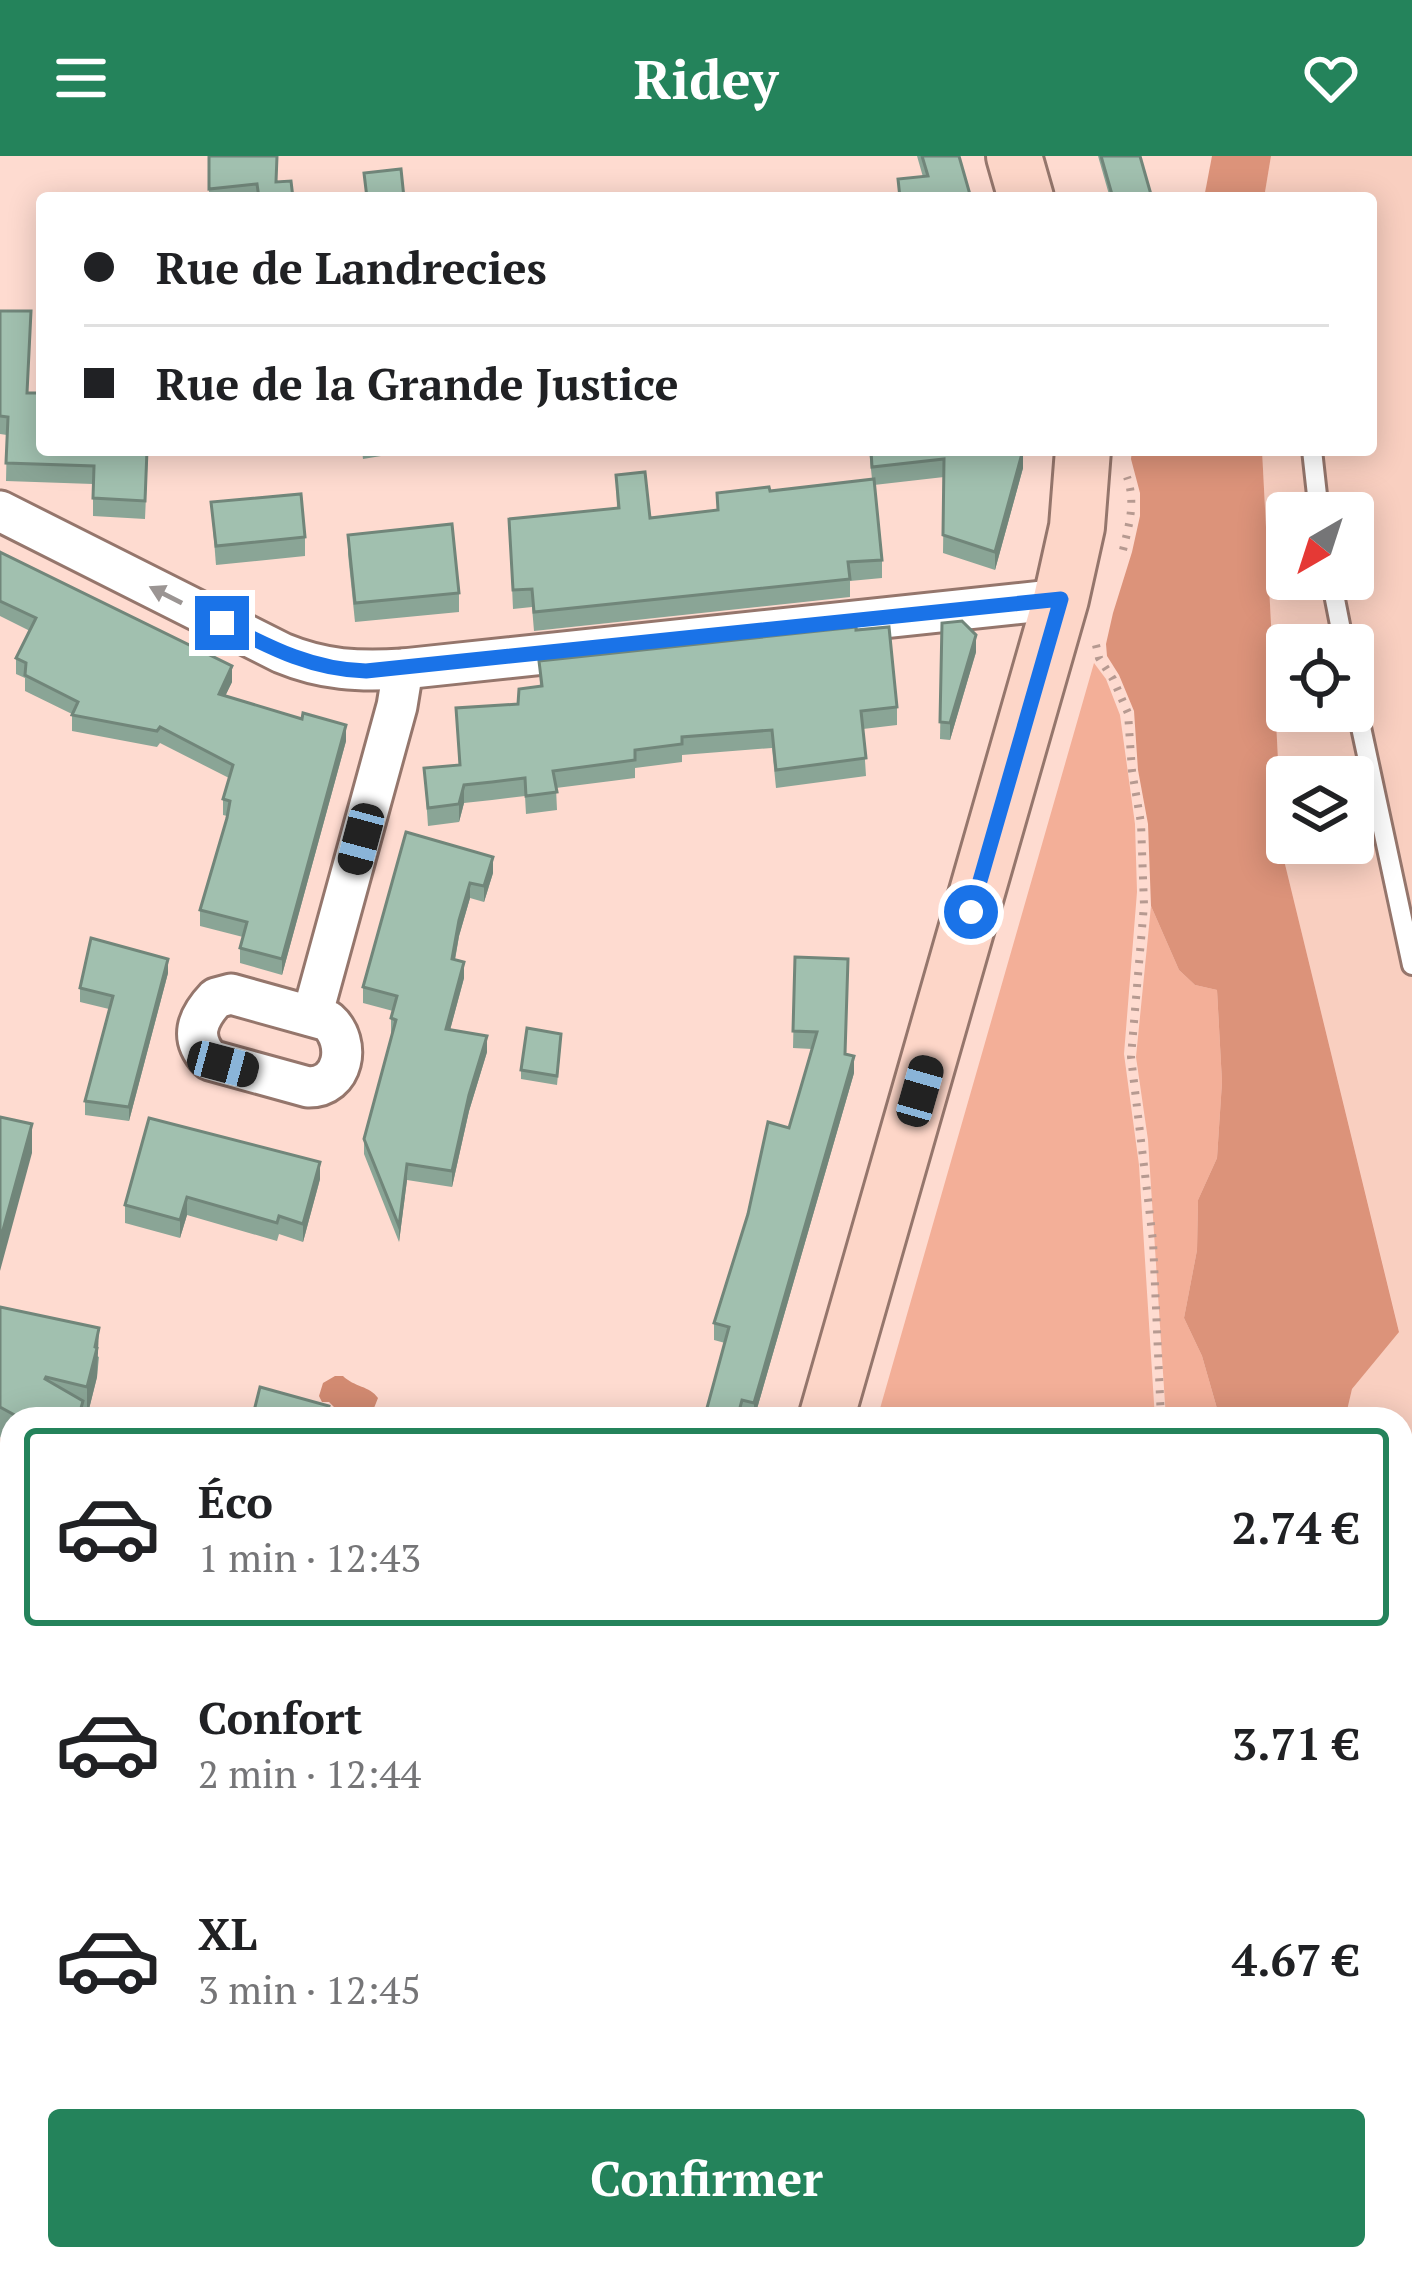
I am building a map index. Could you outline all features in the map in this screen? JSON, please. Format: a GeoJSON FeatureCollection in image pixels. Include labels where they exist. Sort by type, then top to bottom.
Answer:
{"type":"FeatureCollection","features":[{"type":"Feature","properties":{"kind":"main road"},"geometry":{"type":"LineString","coordinates":[[1014,156],[1025,192]]}},
{"type":"Feature","properties":{"kind":"main road"},"geometry":{"type":"LineString","coordinates":[[829,1407],[1061,599],[1079,513],[1104,460]]}},
{"type":"Feature","properties":{"kind":"street"},"geometry":{"type":"LineString","coordinates":[[0,511],[302,662],[350,671],[1061,599]]}},
{"type":"Feature","properties":{"kind":"street"},"geometry":{"type":"LineString","coordinates":[[312,1016],[403,669]]}},
{"type":"Feature","properties":{"kind":"lane"},"geometry":{"type":"LineString","coordinates":[[1313,456],[1316,492]]}},
{"type":"Feature","properties":{"kind":"lane"},"geometry":{"type":"LineString","coordinates":[[1362,732],[1412,965]]}},
{"type":"Feature","properties":{"kind":"path"},"geometry":{"type":"LineString","coordinates":[[1104,460],[1132,491],[1132,516],[1121,557]]}},
{"type":"Feature","properties":{"kind":"path"},"geometry":{"type":"LineString","coordinates":[[1097,642],[1099,658],[1128,713],[1141,824],[1144,905],[1131,1057],[1153,1241],[1160,1407]]}},
{"type":"Feature","properties":{"kind":"shaded area"},"geometry":{"type":"Polygon","coordinates":[[[1212,156],[1271,156],[1265,192],[1205,192],[1212,156]]]}},
{"type":"Feature","properties":{"kind":"shaded area"},"geometry":{"type":"Polygon","coordinates":[[[1271,156],[1412,156],[1412,1407],[1348,1407],[1352,1389],[1399,1331],[1285,864],[1374,864],[1374,756],[1278,756],[1277,732],[1374,732],[1374,624],[1271,624],[1270,600],[1374,600],[1374,492],[1266,492],[1266,527],[1262,456],[1377,456],[1377,192],[1265,192],[1271,156]]]}},
{"type":"Feature","properties":{"kind":"shaded area"},"geometry":{"type":"Polygon","coordinates":[[[1131,456],[1262,456],[1266,600],[1270,600],[1271,624],[1266,624],[1266,732],[1277,732],[1278,756],[1266,756],[1266,864],[1285,864],[1399,1332],[1352,1389],[1348,1407],[1217,1407],[1202,1356],[1184,1318],[1197,1250],[1198,1200],[1217,1158],[1222,1082],[1217,990],[1195,985],[1179,970],[1151,906],[1148,824],[1134,711],[1107,656],[1113,613],[1140,516],[1131,456]]]}},
{"type":"Feature","properties":{"kind":"shaded area"},"geometry":{"type":"Polygon","coordinates":[[[1094,663],[1120,715],[1135,824],[1137,892],[1124,1054],[1139,1165],[1154,1407],[880,1407],[1094,663]]]}},
{"type":"Feature","properties":{"kind":"shaded area"},"geometry":{"type":"Polygon","coordinates":[[[1151,906],[1179,970],[1195,985],[1217,990],[1222,1082],[1217,1158],[1198,1200],[1197,1250],[1184,1318],[1202,1356],[1217,1407],[1165,1407],[1148,1140],[1136,1057],[1151,906]]]}},
{"type":"Feature","properties":{"kind":"shaded area"},"geometry":{"type":"Polygon","coordinates":[[[343,1376],[378,1398],[374,1407],[334,1407],[319,1396],[323,1383],[343,1376]]]}},
{"type":"Feature","properties":{"kind":"building"},"geometry":{"type":"Polygon","coordinates":[[[209,156],[277,156],[276,182],[291,181],[292,192],[258,192],[257,184],[209,189],[209,156]]]}},
{"type":"Feature","properties":{"kind":"building"},"geometry":{"type":"Polygon","coordinates":[[[922,156],[959,156],[969,192],[899,192],[898,179],[928,176],[922,156]]]}},
{"type":"Feature","properties":{"kind":"building"},"geometry":{"type":"Polygon","coordinates":[[[1101,156],[1140,156],[1150,192],[1111,192],[1101,156]]]}},
{"type":"Feature","properties":{"kind":"building"},"geometry":{"type":"Polygon","coordinates":[[[401,169],[403,192],[366,192],[364,173],[401,169]]]}},
{"type":"Feature","properties":{"kind":"building"},"geometry":{"type":"Polygon","coordinates":[[[0,311],[31,311],[27,393],[36,393],[36,456],[147,456],[145,501],[93,498],[94,466],[6,463],[8,417],[0,416],[0,311]]]}},
{"type":"Feature","properties":{"kind":"building"},"geometry":{"type":"Polygon","coordinates":[[[871,456],[1021,456],[995,552],[943,535],[944,459],[872,467],[871,456]]]}},
{"type":"Feature","properties":{"kind":"building"},"geometry":{"type":"Polygon","coordinates":[[[645,472],[650,518],[718,510],[717,493],[874,479],[882,560],[848,562],[850,579],[534,612],[532,589],[513,590],[509,519],[619,508],[616,475],[645,472]]]}},
{"type":"Feature","properties":{"kind":"building"},"geometry":{"type":"Polygon","coordinates":[[[301,494],[305,537],[216,546],[211,502],[301,494]]]}},
{"type":"Feature","properties":{"kind":"building"},"geometry":{"type":"Polygon","coordinates":[[[452,524],[459,593],[355,603],[348,535],[452,524]]]}},
{"type":"Feature","properties":{"kind":"building"},"geometry":{"type":"Polygon","coordinates":[[[0,552],[232,666],[219,694],[302,719],[303,713],[346,725],[282,959],[240,948],[247,922],[200,910],[227,818],[230,801],[223,799],[233,765],[160,727],[157,731],[72,715],[78,702],[25,675],[26,663],[16,658],[36,618],[0,601],[0,552]]]}},
{"type":"Feature","properties":{"kind":"building"},"geometry":{"type":"Polygon","coordinates":[[[962,621],[976,635],[950,723],[940,722],[942,623],[962,621]]]}},
{"type":"Feature","properties":{"kind":"building"},"geometry":{"type":"Polygon","coordinates":[[[889,627],[897,707],[861,711],[866,758],[776,770],[772,730],[682,737],[682,744],[635,750],[635,760],[553,771],[557,792],[526,796],[525,778],[464,785],[459,804],[428,808],[424,768],[460,765],[456,708],[518,704],[519,689],[542,686],[539,661],[889,627]]]}},
{"type":"Feature","properties":{"kind":"building"},"geometry":{"type":"Polygon","coordinates":[[[406,832],[493,857],[484,886],[470,883],[459,920],[452,959],[464,962],[446,1029],[487,1036],[452,1171],[407,1164],[399,1226],[364,1139],[396,1020],[391,1018],[397,996],[363,987],[406,832]]]}},
{"type":"Feature","properties":{"kind":"building"},"geometry":{"type":"Polygon","coordinates":[[[91,938],[168,959],[129,1107],[85,1101],[113,996],[80,988],[91,938]]]}},
{"type":"Feature","properties":{"kind":"building"},"geometry":{"type":"Polygon","coordinates":[[[795,957],[848,959],[845,1054],[854,1056],[754,1403],[742,1400],[740,1407],[707,1407],[729,1327],[714,1323],[748,1214],[768,1122],[789,1128],[817,1032],[793,1031],[795,957]]]}},
{"type":"Feature","properties":{"kind":"building"},"geometry":{"type":"Polygon","coordinates":[[[527,1028],[561,1034],[557,1076],[521,1070],[527,1028]]]}},
{"type":"Feature","properties":{"kind":"building"},"geometry":{"type":"Polygon","coordinates":[[[0,1117],[32,1124],[0,1241],[0,1117]]]}},
{"type":"Feature","properties":{"kind":"building"},"geometry":{"type":"Polygon","coordinates":[[[149,1118],[320,1162],[303,1224],[279,1216],[277,1223],[187,1197],[180,1220],[125,1205],[149,1118]]]}},
{"type":"Feature","properties":{"kind":"building"},"geometry":{"type":"Polygon","coordinates":[[[0,1307],[99,1328],[87,1387],[45,1379],[83,1401],[81,1407],[0,1407],[0,1307]]]}},
{"type":"Feature","properties":{"kind":"building"},"geometry":{"type":"Polygon","coordinates":[[[260,1387],[329,1406],[329,1407],[255,1407],[260,1387]]]}},
{"type":"Feature","properties":{"kind":"route"},"geometry":{"type":"LineString","coordinates":[[222,623],[302,662],[366,671],[1061,599],[971,912]]}}]}
